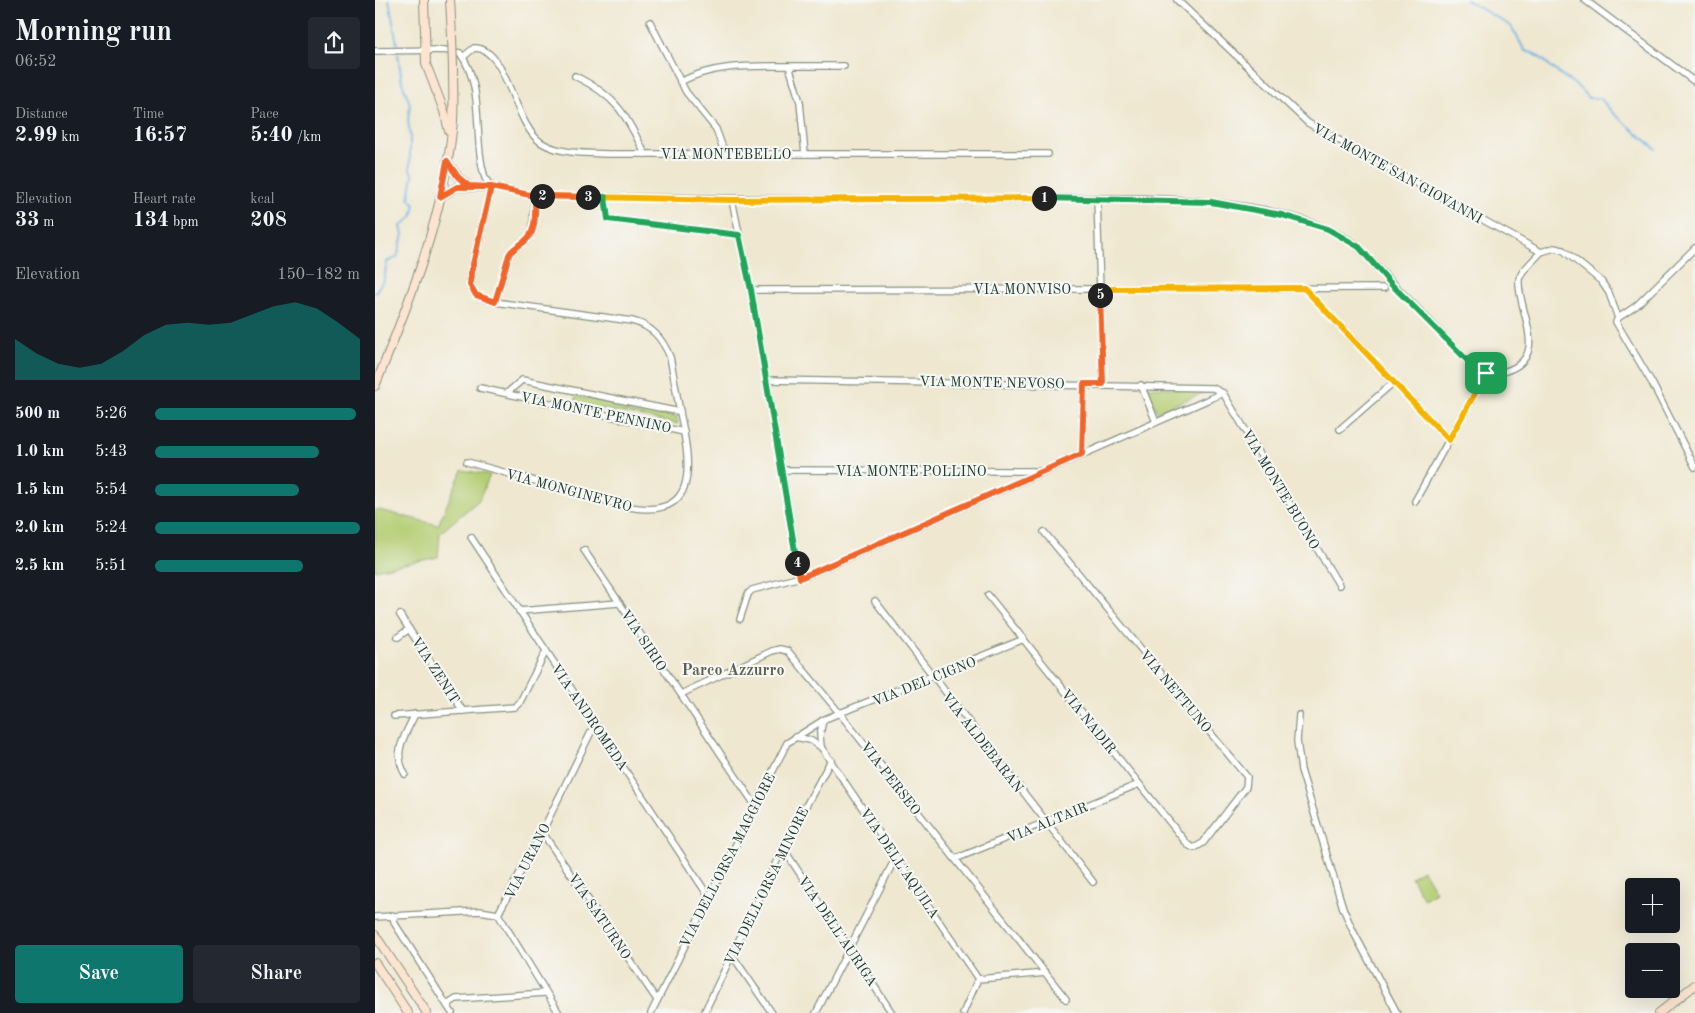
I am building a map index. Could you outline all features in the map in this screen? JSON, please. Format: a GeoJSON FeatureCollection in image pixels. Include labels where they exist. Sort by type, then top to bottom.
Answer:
{"type":"FeatureCollection","features":[{"type":"Feature","properties":{"kind":"main road"},"geometry":{"type":"LineString","coordinates":[[424,0],[424,49],[426,64],[444,111],[450,138]]}},
{"type":"Feature","properties":{"kind":"main road"},"geometry":{"type":"LineString","coordinates":[[375,386],[430,237],[447,161],[453,121],[453,36],[450,0]]}},
{"type":"Feature","properties":{"kind":"main road"},"geometry":{"type":"LineString","coordinates":[[447,161],[458,177],[469,186]]}},
{"type":"Feature","properties":{"kind":"main road"},"geometry":{"type":"LineString","coordinates":[[440,197],[455,188],[469,186],[491,187]]}},
{"type":"Feature","properties":{"kind":"main road"},"geometry":{"type":"LineString","coordinates":[[375,935],[427,1013]]}},
{"type":"Feature","properties":{"kind":"main road"},"geometry":{"type":"LineString","coordinates":[[375,963],[408,1013]]}},
{"type":"Feature","properties":{"kind":"main road"},"geometry":{"type":"LineString","coordinates":[[1659,1013],[1695,985]]}},
{"type":"Feature","properties":{"kind":"street","name":"VIA MONTE SAN GIOVANNI"},"geometry":{"type":"LineString","coordinates":[[1177,0],[1308,123],[1541,252]]}},
{"type":"Feature","properties":{"kind":"street"},"geometry":{"type":"LineString","coordinates":[[1585,0],[1695,82]]}},
{"type":"Feature","properties":{"kind":"street"},"geometry":{"type":"LineString","coordinates":[[651,22],[680,82],[690,98],[716,129],[725,154]]}},
{"type":"Feature","properties":{"kind":"street","name":"VIA MONTEBELLO"},"geometry":{"type":"LineString","coordinates":[[463,57],[474,48],[491,53],[498,62],[523,121],[533,135],[545,144],[579,152],[645,154],[1048,154]]}},
{"type":"Feature","properties":{"kind":"street"},"geometry":{"type":"LineString","coordinates":[[375,51],[424,49],[456,51],[463,57],[471,71],[483,171],[491,187],[535,196],[732,200],[1097,198],[1223,203],[1292,218],[1336,233],[1359,247],[1392,285],[1471,364],[1486,373],[1503,372],[1515,368],[1524,360],[1528,351],[1530,336],[1519,279],[1523,271],[1541,252],[1551,248],[1560,249],[1586,267],[1605,286],[1618,318],[1617,325],[1652,383],[1695,467]]}},
{"type":"Feature","properties":{"kind":"street"},"geometry":{"type":"LineString","coordinates":[[789,66],[800,102],[805,154]]}},
{"type":"Feature","properties":{"kind":"street"},"geometry":{"type":"LineString","coordinates":[[680,82],[699,73],[732,67],[844,66]]}},
{"type":"Feature","properties":{"kind":"street"},"geometry":{"type":"LineString","coordinates":[[575,76],[603,91],[620,107],[645,154]]}},
{"type":"Feature","properties":{"kind":"street","name":"VIA MONGINEVRO"},"geometry":{"type":"LineString","coordinates":[[467,462],[625,506],[652,508],[673,502],[684,487],[688,462],[670,356],[660,338],[647,327],[627,320],[495,302],[476,295],[470,285],[491,187]]}},
{"type":"Feature","properties":{"kind":"street"},"geometry":{"type":"LineString","coordinates":[[495,302],[509,255],[513,249],[527,240],[532,232],[535,196]]}},
{"type":"Feature","properties":{"kind":"street"},"geometry":{"type":"LineString","coordinates":[[605,197],[608,219],[739,235]]}},
{"type":"Feature","properties":{"kind":"street"},"geometry":{"type":"LineString","coordinates":[[1097,198],[1103,384]]}},
{"type":"Feature","properties":{"kind":"street"},"geometry":{"type":"LineString","coordinates":[[732,200],[751,290],[800,578]]}},
{"type":"Feature","properties":{"kind":"street"},"geometry":{"type":"LineString","coordinates":[[1618,318],[1636,306],[1695,248]]}},
{"type":"Feature","properties":{"kind":"street"},"geometry":{"type":"LineString","coordinates":[[1304,288],[1449,440]]}},
{"type":"Feature","properties":{"kind":"street","name":"VIA MONVISO"},"geometry":{"type":"LineString","coordinates":[[751,290],[1384,288]]}},
{"type":"Feature","properties":{"kind":"street"},"geometry":{"type":"LineString","coordinates":[[1415,501],[1486,373]]}},
{"type":"Feature","properties":{"kind":"street","name":"VIA MONTE PENNINO"},"geometry":{"type":"LineString","coordinates":[[507,393],[521,380],[680,412]]}},
{"type":"Feature","properties":{"kind":"street","name":"VIA MONTE NEVOSO"},"geometry":{"type":"LineString","coordinates":[[767,380],[1103,384],[1217,388]]}},
{"type":"Feature","properties":{"kind":"street"},"geometry":{"type":"LineString","coordinates":[[1340,428],[1393,382]]}},
{"type":"Feature","properties":{"kind":"street"},"geometry":{"type":"LineString","coordinates":[[1082,454],[1084,384]]}},
{"type":"Feature","properties":{"kind":"street"},"geometry":{"type":"LineString","coordinates":[[1141,385],[1156,422]]}},
{"type":"Feature","properties":{"kind":"street","name":"VIA MONTE PENNINO"},"geometry":{"type":"LineString","coordinates":[[480,388],[684,432]]}},
{"type":"Feature","properties":{"kind":"street","name":"VIA MONTE BUONO"},"geometry":{"type":"LineString","coordinates":[[1217,388],[1223,393],[1339,585]]}},
{"type":"Feature","properties":{"kind":"street"},"geometry":{"type":"LineString","coordinates":[[740,619],[750,591],[800,578],[1223,393]]}},
{"type":"Feature","properties":{"kind":"street","name":"VIA MONTE POLLINO"},"geometry":{"type":"LineString","coordinates":[[781,470],[1041,471]]}},
{"type":"Feature","properties":{"kind":"street","name":"VIA NETTUNO"},"geometry":{"type":"LineString","coordinates":[[1044,532],[1247,777],[1246,787],[1206,840],[1197,847],[1191,847]]}},
{"type":"Feature","properties":{"kind":"street","name":"VIA ANDROMEDA"},"geometry":{"type":"LineString","coordinates":[[471,537],[709,897]]}},
{"type":"Feature","properties":{"kind":"street","name":"VIA SIRIO"},"geometry":{"type":"LineString","coordinates":[[584,550],[755,805]]}},
{"type":"Feature","properties":{"kind":"street","name":"VIA NADIR"},"geometry":{"type":"LineString","coordinates":[[988,595],[1191,847]]}},
{"type":"Feature","properties":{"kind":"street","name":"VIA ALDEBARAN"},"geometry":{"type":"LineString","coordinates":[[875,601],[932,677],[1093,882]]}},
{"type":"Feature","properties":{"kind":"street"},"geometry":{"type":"LineString","coordinates":[[519,611],[619,603]]}},
{"type":"Feature","properties":{"kind":"street","name":"VIA ZENIT"},"geometry":{"type":"LineString","coordinates":[[400,615],[463,711]]}},
{"type":"Feature","properties":{"kind":"street","name":"VIA ZENIT"},"geometry":{"type":"LineString","coordinates":[[398,637],[409,629]]}},
{"type":"Feature","properties":{"kind":"street","name":"VIA DEL CIGNO"},"geometry":{"type":"LineString","coordinates":[[795,737],[823,720],[1024,639]]}},
{"type":"Feature","properties":{"kind":"street","name":"VIA PERSEO"},"geometry":{"type":"LineString","coordinates":[[681,694],[772,651],[783,649],[790,654],[841,714],[1066,998]]}},
{"type":"Feature","properties":{"kind":"street"},"geometry":{"type":"LineString","coordinates":[[394,716],[516,706],[546,651]]}},
{"type":"Feature","properties":{"kind":"street"},"geometry":{"type":"LineString","coordinates":[[405,774],[399,761],[399,752],[415,714]]}},
{"type":"Feature","properties":{"kind":"street"},"geometry":{"type":"LineString","coordinates":[[1299,714],[1297,732],[1299,760],[1335,883],[1353,932],[1397,1013]]}},
{"type":"Feature","properties":{"kind":"street"},"geometry":{"type":"LineString","coordinates":[[821,747],[820,735],[823,720]]}},
{"type":"Feature","properties":{"kind":"street","name":"VIA URANO"},"geometry":{"type":"LineString","coordinates":[[375,917],[480,912],[498,914],[542,832],[595,724]]}},
{"type":"Feature","properties":{"kind":"street"},"geometry":{"type":"LineString","coordinates":[[795,737],[810,740],[821,747]]}},
{"type":"Feature","properties":{"kind":"street","name":"VIA DELL'ORSA MAGGIORE"},"geometry":{"type":"LineString","coordinates":[[651,1013],[782,751],[795,737]]}},
{"type":"Feature","properties":{"kind":"street","name":"VIA DELL'AQUILA"},"geometry":{"type":"LineString","coordinates":[[821,747],[979,979]]}},
{"type":"Feature","properties":{"kind":"street","name":"VIA DELL'ORSA MINORE"},"geometry":{"type":"LineString","coordinates":[[704,1013],[783,848],[831,760]]}},
{"type":"Feature","properties":{"kind":"street","name":"VIA ALTAIR"},"geometry":{"type":"LineString","coordinates":[[955,859],[1139,784]]}},
{"type":"Feature","properties":{"kind":"street","name":"VIA SATURNO"},"geometry":{"type":"LineString","coordinates":[[542,832],[657,1000]]}},
{"type":"Feature","properties":{"kind":"street","name":"VIA DELL'AURIGA"},"geometry":{"type":"LineString","coordinates":[[783,848],[893,1013]]}},
{"type":"Feature","properties":{"kind":"street"},"geometry":{"type":"LineString","coordinates":[[816,1013],[850,949],[895,856]]}},
{"type":"Feature","properties":{"kind":"street"},"geometry":{"type":"LineString","coordinates":[[498,914],[559,1013]]}},
{"type":"Feature","properties":{"kind":"street"},"geometry":{"type":"LineString","coordinates":[[392,915],[395,924],[452,1013]]}},
{"type":"Feature","properties":{"kind":"street"},"geometry":{"type":"LineString","coordinates":[[732,955],[772,1013]]}},
{"type":"Feature","properties":{"kind":"street"},"geometry":{"type":"LineString","coordinates":[[963,1013],[979,979],[1046,973]]}},
{"type":"Feature","properties":{"kind":"street"},"geometry":{"type":"LineString","coordinates":[[447,1006],[456,999],[545,993]]}},
{"type":"Feature","properties":{"kind":"green space"},"geometry":{"type":"Polygon","coordinates":[[[1147,387],[1210,390],[1157,412],[1147,387]]]}},
{"type":"Feature","properties":{"kind":"green space"},"geometry":{"type":"Polygon","coordinates":[[[576,396],[677,417],[678,424],[575,403],[576,396]]]}},
{"type":"Feature","properties":{"kind":"green space"},"geometry":{"type":"Polygon","coordinates":[[[462,470],[490,475],[479,500],[440,533],[438,557],[375,570],[375,509],[438,525],[462,470]]]}},
{"type":"Feature","properties":{"kind":"green space"},"geometry":{"type":"Polygon","coordinates":[[[1423,870],[1436,892],[1424,899],[1411,877],[1423,870]]]}},
{"type":"Feature","properties":{"kind":"waterway"},"geometry":{"type":"LineString","coordinates":[[389,0],[397,44]]}},
{"type":"Feature","properties":{"kind":"waterway"},"geometry":{"type":"LineString","coordinates":[[1466,0],[1511,26],[1525,51],[1541,58],[1576,85],[1588,98],[1600,98],[1612,112],[1656,149]]}},
{"type":"Feature","properties":{"kind":"waterway"},"geometry":{"type":"LineString","coordinates":[[375,293],[384,279],[387,262],[397,257],[403,235],[401,226],[412,217],[415,204],[409,198],[413,175],[410,170],[408,119],[410,104],[402,82],[398,54]]}},
{"type":"Feature","properties":{"kind":"district","name":"Parco Azzurro"},"geometry":{"type":"Point","coordinates":[733,669]}},
{"type":"Feature","properties":{"kind":"route"},"geometry":{"type":"LineString","coordinates":[[1486,373],[1449,440],[1304,288],[1099,289],[1103,384],[1084,384],[1082,454],[800,578],[751,290],[739,235],[608,219],[605,197],[535,196],[531,235],[511,251],[495,302],[484,300],[476,295],[470,285],[471,273],[491,187],[457,187],[440,197],[447,161],[454,173],[469,186],[491,187],[535,196],[732,200],[1097,198],[1219,202],[1311,223],[1349,239],[1362,250],[1392,285],[1475,368],[1486,373]]}}]}
